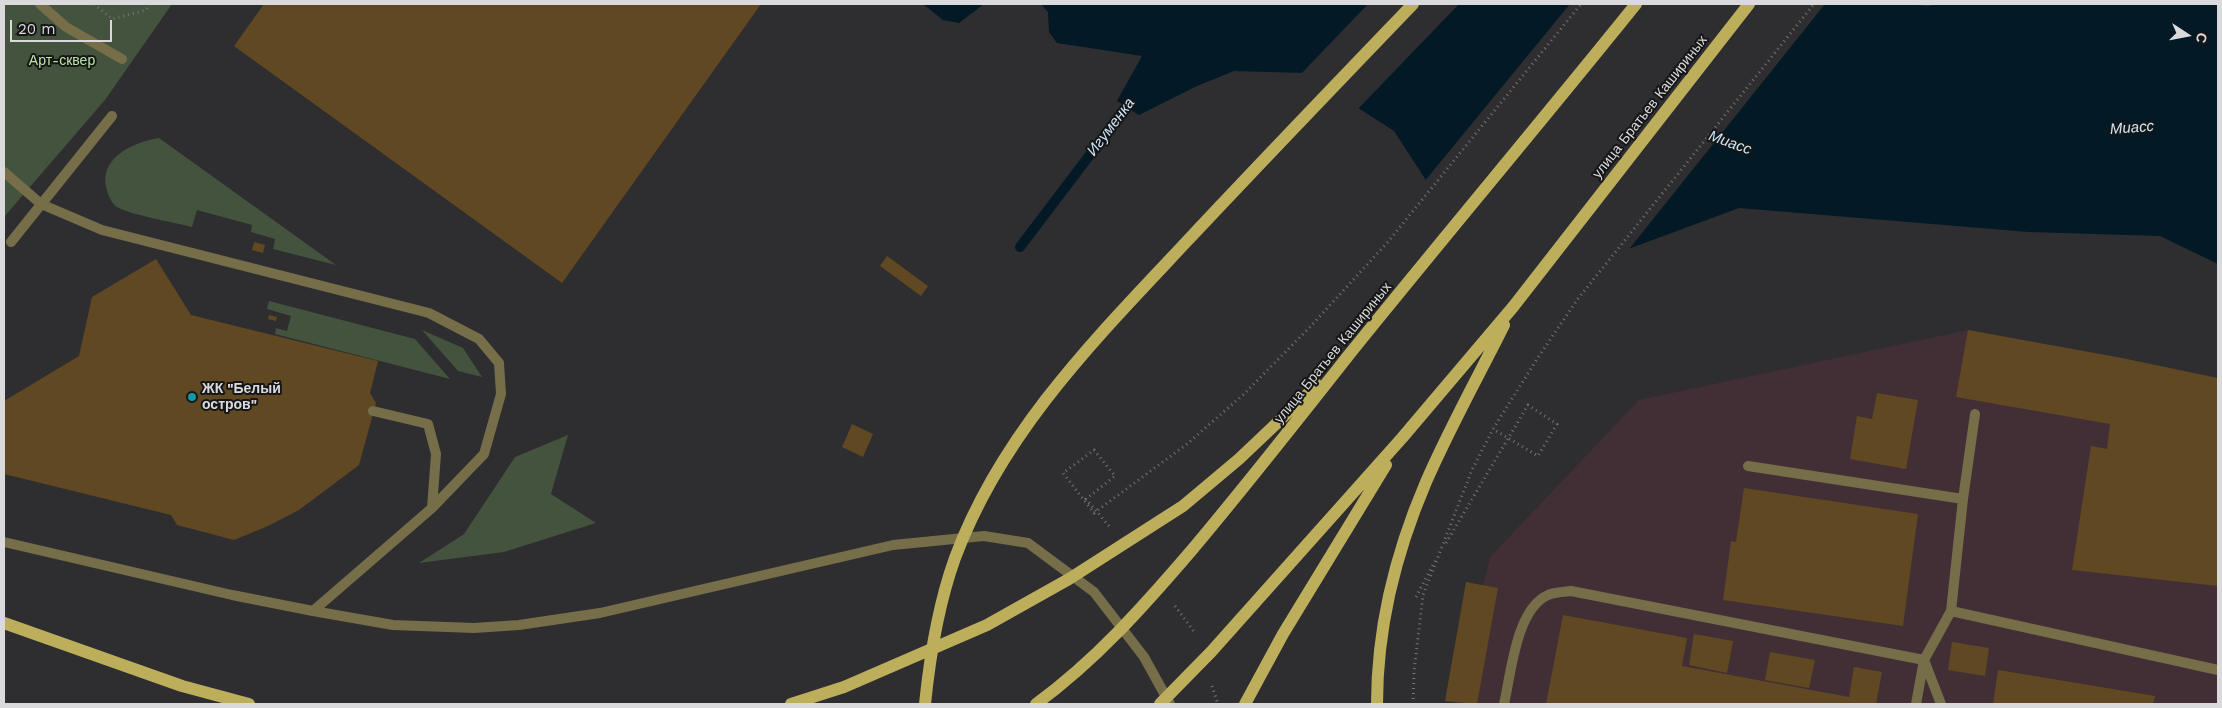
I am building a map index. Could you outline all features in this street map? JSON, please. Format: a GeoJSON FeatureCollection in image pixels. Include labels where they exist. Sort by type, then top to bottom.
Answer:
{"type":"FeatureCollection","features":[{"type":"Feature","properties":{"kind":"main road"},"geometry":{"type":"LineString","coordinates":[[925,704],[934,636],[954,560],[989,482],[1034,414],[1085,350],[1412,4]]}},
{"type":"Feature","properties":{"kind":"main road","name":"улица Братьев Кашириных"},"geometry":{"type":"LineString","coordinates":[[1036,704],[1057,689],[1107,644],[1153,595],[1246,486],[1348,356],[1636,4]]}},
{"type":"Feature","properties":{"kind":"main road","name":"улица Братьев Кашириных"},"geometry":{"type":"LineString","coordinates":[[1160,704],[1211,652],[1402,438],[1513,307],[1750,4]]}},
{"type":"Feature","properties":{"kind":"main road"},"geometry":{"type":"LineString","coordinates":[[1377,704],[1377,676],[1386,609],[1396,567],[1426,483],[1513,307]]}},
{"type":"Feature","properties":{"kind":"main road"},"geometry":{"type":"LineString","coordinates":[[791,704],[844,687],[987,625],[1069,579],[1183,506],[1239,459],[1348,356]]}},
{"type":"Feature","properties":{"kind":"main road"},"geometry":{"type":"LineString","coordinates":[[1245,704],[1283,634],[1402,438]]}},
{"type":"Feature","properties":{"kind":"main road"},"geometry":{"type":"LineString","coordinates":[[4,623],[182,686],[249,704]]}},
{"type":"Feature","properties":{"kind":"street"},"geometry":{"type":"LineString","coordinates":[[40,4],[66,27],[122,59]]}},
{"type":"Feature","properties":{"kind":"street"},"geometry":{"type":"LineString","coordinates":[[11,242],[112,116]]}},
{"type":"Feature","properties":{"kind":"street"},"geometry":{"type":"LineString","coordinates":[[4,172],[41,204],[102,230],[430,314],[479,339],[499,363],[501,394],[484,454],[432,508],[313,612]]}},
{"type":"Feature","properties":{"kind":"street"},"geometry":{"type":"LineString","coordinates":[[373,411],[428,424],[436,454],[432,508]]}},
{"type":"Feature","properties":{"kind":"street"},"geometry":{"type":"LineString","coordinates":[[1916,704],[1924,660],[1951,611],[1963,499],[1975,414]]}},
{"type":"Feature","properties":{"kind":"street"},"geometry":{"type":"LineString","coordinates":[[1748,466],[1963,499]]}},
{"type":"Feature","properties":{"kind":"street"},"geometry":{"type":"LineString","coordinates":[[4,542],[313,612],[393,625],[474,628],[519,625],[600,613],[894,545],[984,536],[1028,543],[1094,592],[1144,657],[1170,704]]}},
{"type":"Feature","properties":{"kind":"street"},"geometry":{"type":"LineString","coordinates":[[1504,704],[1519,634],[1529,610],[1547,595],[1571,591],[1924,660]]}},
{"type":"Feature","properties":{"kind":"street"},"geometry":{"type":"LineString","coordinates":[[1951,611],[2218,670]]}},
{"type":"Feature","properties":{"kind":"street"},"geometry":{"type":"LineString","coordinates":[[1924,660],[1941,704]]}},
{"type":"Feature","properties":{"kind":"path"},"geometry":{"type":"LineString","coordinates":[[94,4],[112,19],[146,10],[150,4]]}},
{"type":"Feature","properties":{"kind":"path"},"geometry":{"type":"LineString","coordinates":[[1086,499],[1115,476],[1094,450],[1063,473],[1094,512],[1187,444],[1244,394],[1310,327],[1387,243],[1581,4]]}},
{"type":"Feature","properties":{"kind":"path"},"geometry":{"type":"LineString","coordinates":[[1413,704],[1414,671],[1423,595],[1472,470],[1494,429],[1537,359],[1578,300],[1814,4]]}},
{"type":"Feature","properties":{"kind":"path"},"geometry":{"type":"LineString","coordinates":[[1413,603],[1435,561],[1474,494],[1504,444],[1509,435],[1528,405],[1557,424],[1538,456],[1508,438],[1501,434],[1494,429]]}},
{"type":"Feature","properties":{"kind":"shaded area"},"geometry":{"type":"Polygon","coordinates":[[[1968,330],[2218,379],[2218,704],[1455,704],[1490,557],[1639,400],[1968,330]]]}},
{"type":"Feature","properties":{"kind":"green space","name":"Арт-сквер"},"geometry":{"type":"Polygon","coordinates":[[[4,4],[172,4],[105,100],[4,217],[4,4]]]}},
{"type":"Feature","properties":{"kind":"green space"},"geometry":{"type":"Polygon","coordinates":[[[159,138],[336,265],[273,249],[275,239],[251,232],[252,225],[197,210],[192,227],[122,210],[117,207],[110,198],[106,187],[108,167],[121,152],[140,143],[159,138]]]}},
{"type":"Feature","properties":{"kind":"green space"},"geometry":{"type":"Polygon","coordinates":[[[269,301],[415,339],[450,379],[275,334],[276,328],[287,331],[291,316],[267,309],[269,301]]]}},
{"type":"Feature","properties":{"kind":"green space"},"geometry":{"type":"Polygon","coordinates":[[[422,330],[463,348],[482,377],[458,371],[422,330]]]}},
{"type":"Feature","properties":{"kind":"green space"},"geometry":{"type":"Polygon","coordinates":[[[568,435],[551,494],[596,523],[504,552],[419,563],[464,534],[515,457],[568,435]]]}},
{"type":"Feature","properties":{"kind":"water"},"geometry":{"type":"Polygon","coordinates":[[[923,4],[984,4],[959,23],[943,20],[923,4]]]}},
{"type":"Feature","properties":{"kind":"water","name":"Миасс"},"geometry":{"type":"Polygon","coordinates":[[[1041,4],[1907,4],[1928,6],[1938,4],[2218,4],[2218,264],[2160,236],[2029,232],[1739,208],[1604,258],[1435,194],[1394,131],[1304,73],[1234,71],[1197,86],[1139,115],[1117,101],[1142,56],[1057,43],[1049,32],[1048,12],[1041,4]]]}},
{"type":"Feature","properties":{"kind":"pier"},"geometry":{"type":"Polygon","coordinates":[[[1368,4],[1459,4],[1357,110],[1303,76],[1299,76],[1368,4]]]}},
{"type":"Feature","properties":{"kind":"pier"},"geometry":{"type":"Polygon","coordinates":[[[1570,4],[1825,4],[1626,253],[1604,261],[1484,244],[1433,195],[1424,182],[1570,4]]]}},
{"type":"Feature","properties":{"kind":"building"},"geometry":{"type":"Polygon","coordinates":[[[264,4],[761,4],[562,283],[234,46],[264,4]]]}},
{"type":"Feature","properties":{"kind":"building"},"geometry":{"type":"Polygon","coordinates":[[[254,242],[265,245],[263,253],[252,250],[254,242]]]}},
{"type":"Feature","properties":{"kind":"building"},"geometry":{"type":"Polygon","coordinates":[[[887,256],[928,286],[921,296],[880,266],[887,256]]]}},
{"type":"Feature","properties":{"kind":"building","name":"ЖК \"Белый остров\""},"geometry":{"type":"Polygon","coordinates":[[[156,259],[191,315],[378,361],[370,393],[376,403],[359,465],[299,510],[268,526],[234,540],[177,525],[171,515],[4,474],[4,401],[79,356],[92,297],[156,259]]]}},
{"type":"Feature","properties":{"kind":"building"},"geometry":{"type":"Polygon","coordinates":[[[269,315],[277,317],[276,321],[268,319],[269,315]]]}},
{"type":"Feature","properties":{"kind":"building"},"geometry":{"type":"Polygon","coordinates":[[[1968,330],[2122,358],[2218,378],[2218,586],[2072,570],[2091,446],[2107,449],[2110,424],[1956,397],[1968,330]]]}},
{"type":"Feature","properties":{"kind":"building"},"geometry":{"type":"Polygon","coordinates":[[[1877,393],[1918,400],[1906,469],[1850,459],[1857,416],[1872,419],[1877,393]]]}},
{"type":"Feature","properties":{"kind":"building"},"geometry":{"type":"Polygon","coordinates":[[[852,424],[873,434],[863,457],[842,447],[852,424]]]}},
{"type":"Feature","properties":{"kind":"building"},"geometry":{"type":"Polygon","coordinates":[[[1744,488],[1918,514],[1903,626],[1723,600],[1731,541],[1736,542],[1744,488]]]}},
{"type":"Feature","properties":{"kind":"building"},"geometry":{"type":"Polygon","coordinates":[[[1466,582],[1498,588],[1477,704],[1445,701],[1466,582]]]}},
{"type":"Feature","properties":{"kind":"building"},"geometry":{"type":"Polygon","coordinates":[[[1563,615],[1687,638],[1682,666],[1849,697],[1854,667],[1882,672],[1876,704],[1546,704],[1563,615]]]}},
{"type":"Feature","properties":{"kind":"building"},"geometry":{"type":"Polygon","coordinates":[[[1694,634],[1733,641],[1727,673],[1689,665],[1694,634]]]}},
{"type":"Feature","properties":{"kind":"building"},"geometry":{"type":"Polygon","coordinates":[[[1952,642],[1989,648],[1985,676],[1948,670],[1952,642]]]}},
{"type":"Feature","properties":{"kind":"building"},"geometry":{"type":"Polygon","coordinates":[[[1770,652],[1815,660],[1809,688],[1765,680],[1770,652]]]}},
{"type":"Feature","properties":{"kind":"building"},"geometry":{"type":"Polygon","coordinates":[[[1998,670],[2155,696],[2153,704],[1993,704],[1998,670]]]}},
{"type":"Feature","properties":{"kind":"waterway","name":"Игуменка"},"geometry":{"type":"LineString","coordinates":[[1020,247],[1133,98]]}},
{"type":"Feature","properties":{"kind":"place","name":"ЖК \"Белый остров\""},"geometry":{"type":"Point","coordinates":[192,397]}}]}
